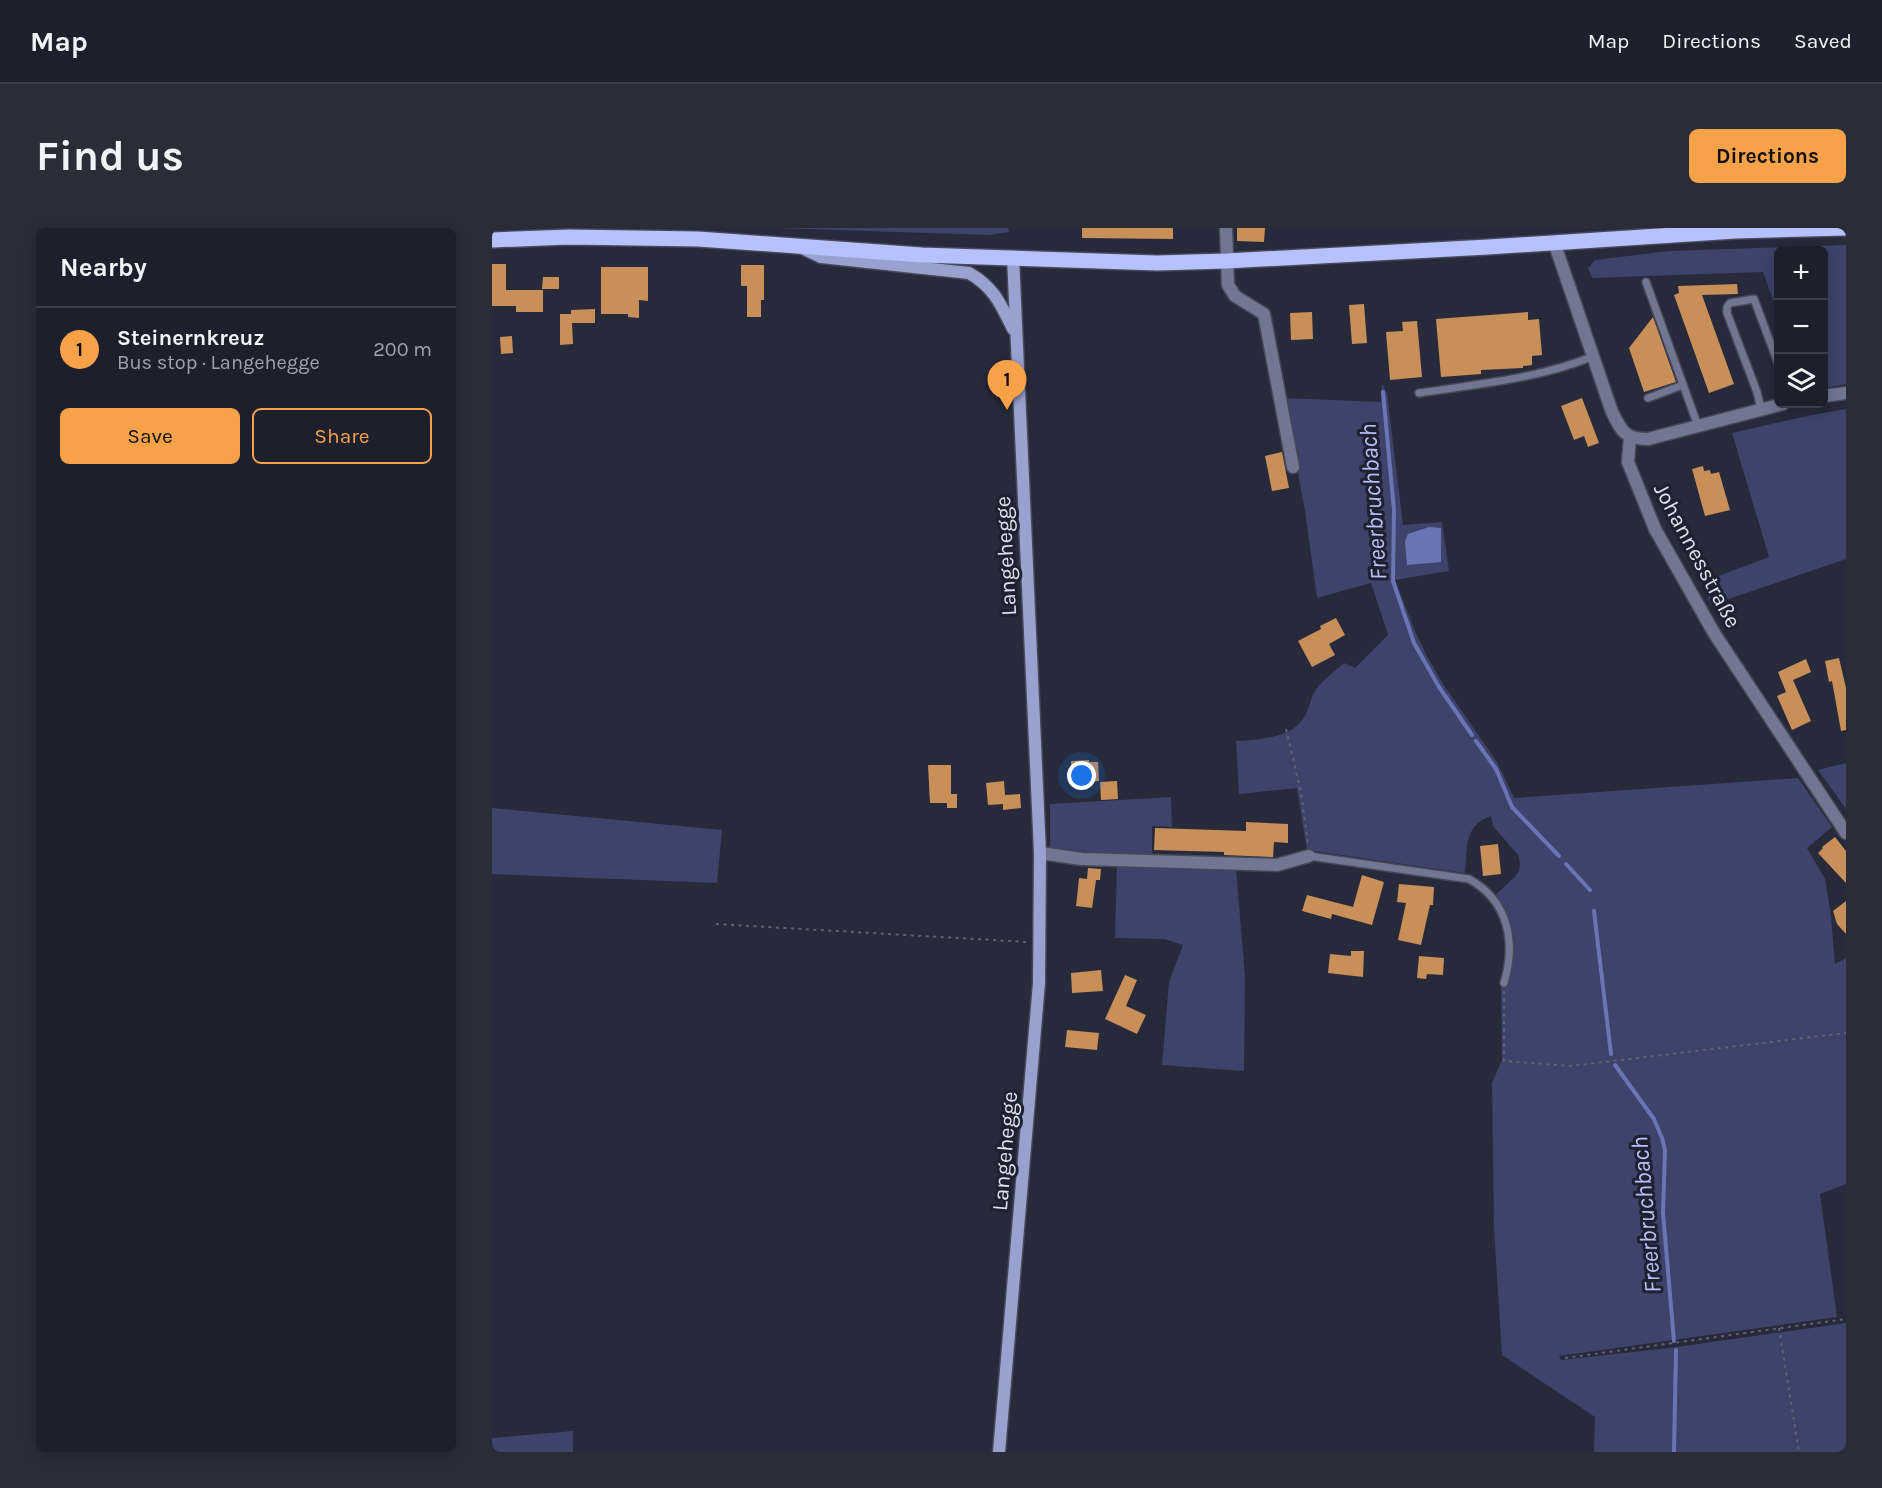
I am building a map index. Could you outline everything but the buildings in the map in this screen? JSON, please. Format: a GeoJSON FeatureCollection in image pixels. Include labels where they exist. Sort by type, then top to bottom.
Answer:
{"type":"FeatureCollection","features":[{"type":"Feature","properties":{"kind":"main road"},"geometry":{"type":"LineString","coordinates":[[492,240],[581,237],[698,239],[922,255],[1157,263],[1226,261],[1736,231],[1846,228]]}},
{"type":"Feature","properties":{"kind":"street"},"geometry":{"type":"LineString","coordinates":[[1226,228],[1228,285],[1235,296],[1264,314],[1293,468]]}},
{"type":"Feature","properties":{"kind":"street"},"geometry":{"type":"LineString","coordinates":[[1554,242],[1612,412],[1621,430],[1630,437],[1648,439],[1774,406]]}},
{"type":"Feature","properties":{"kind":"street"},"geometry":{"type":"LineString","coordinates":[[796,246],[821,257],[969,273],[984,281],[1000,300],[1016,336]]}},
{"type":"Feature","properties":{"kind":"street","name":"Langehegge"},"geometry":{"type":"LineString","coordinates":[[999,1452],[1039,983],[1040,853],[1013,257]]}},
{"type":"Feature","properties":{"kind":"street"},"geometry":{"type":"LineString","coordinates":[[1828,395],[1846,393]]}},
{"type":"Feature","properties":{"kind":"street","name":"Johannesstraße"},"geometry":{"type":"LineString","coordinates":[[1630,437],[1628,462],[1655,529],[1714,633],[1846,833]]}},
{"type":"Feature","properties":{"kind":"street"},"geometry":{"type":"LineString","coordinates":[[1040,853],[1082,859],[1277,865],[1309,856]]}},
{"type":"Feature","properties":{"kind":"lane"},"geometry":{"type":"LineString","coordinates":[[1646,282],[1698,426]]}},
{"type":"Feature","properties":{"kind":"lane"},"geometry":{"type":"LineString","coordinates":[[1761,409],[1727,313],[1730,303],[1750,298],[1756,301],[1776,354]]}},
{"type":"Feature","properties":{"kind":"lane"},"geometry":{"type":"LineString","coordinates":[[1419,393],[1534,375],[1565,368],[1594,356]]}},
{"type":"Feature","properties":{"kind":"lane"},"geometry":{"type":"LineString","coordinates":[[1648,398],[1683,385]]}},
{"type":"Feature","properties":{"kind":"lane"},"geometry":{"type":"LineString","coordinates":[[1309,856],[1469,879],[1485,887],[1499,906],[1509,937],[1510,965],[1504,983]]}},
{"type":"Feature","properties":{"kind":"path"},"geometry":{"type":"LineString","coordinates":[[1286,729],[1300,792],[1309,856]]}},
{"type":"Feature","properties":{"kind":"path"},"geometry":{"type":"LineString","coordinates":[[716,924],[1039,943]]}},
{"type":"Feature","properties":{"kind":"path"},"geometry":{"type":"LineString","coordinates":[[1504,983],[1504,1061],[1571,1066],[1846,1033]]}},
{"type":"Feature","properties":{"kind":"path"},"geometry":{"type":"LineString","coordinates":[[1564,1358],[1846,1319]]}},
{"type":"Feature","properties":{"kind":"path"},"geometry":{"type":"LineString","coordinates":[[1779,1328],[1799,1452]]}},
{"type":"Feature","properties":{"kind":"shaded area"},"geometry":{"type":"Polygon","coordinates":[[[775,228],[1008,228],[1009,232],[989,235],[775,228]]]}},
{"type":"Feature","properties":{"kind":"shaded area"},"geometry":{"type":"Polygon","coordinates":[[[1846,245],[1846,384],[1828,387],[1828,246],[1816,246],[1846,245]]]}},
{"type":"Feature","properties":{"kind":"shaded area"},"geometry":{"type":"Polygon","coordinates":[[[1774,247],[1774,303],[1763,272],[1592,278],[1588,268],[1595,260],[1669,251],[1774,247]]]}},
{"type":"Feature","properties":{"kind":"shaded area"},"geometry":{"type":"Polygon","coordinates":[[[1382,384],[1387,393],[1403,525],[1442,522],[1449,571],[1395,580],[1427,656],[1443,684],[1497,762],[1514,798],[1798,778],[1832,827],[1807,848],[1825,879],[1835,964],[1846,958],[1846,1184],[1820,1194],[1837,1317],[1559,1356],[1561,1360],[1677,1347],[1846,1323],[1846,1452],[1594,1452],[1595,1417],[1502,1355],[1494,1228],[1492,1083],[1502,1060],[1501,987],[1507,987],[1513,949],[1507,918],[1496,894],[1519,871],[1518,855],[1493,826],[1491,816],[1482,820],[1471,832],[1465,873],[1307,850],[1297,788],[1239,794],[1236,741],[1276,736],[1293,728],[1306,714],[1313,694],[1323,681],[1344,663],[1355,668],[1388,635],[1371,583],[1317,598],[1305,511],[1284,398],[1381,402],[1382,384]]]}},
{"type":"Feature","properties":{"kind":"shaded area"},"geometry":{"type":"Polygon","coordinates":[[[1846,409],[1846,559],[1711,605],[1708,591],[1713,578],[1769,557],[1732,433],[1846,409]]]}},
{"type":"Feature","properties":{"kind":"shaded area"},"geometry":{"type":"Polygon","coordinates":[[[1429,527],[1441,528],[1441,562],[1407,565],[1405,541],[1408,534],[1429,527]]]}},
{"type":"Feature","properties":{"kind":"shaded area"},"geometry":{"type":"Polygon","coordinates":[[[1846,763],[1846,809],[1818,770],[1846,763]]]}},
{"type":"Feature","properties":{"kind":"shaded area"},"geometry":{"type":"Polygon","coordinates":[[[1171,797],[1172,827],[1152,826],[1152,858],[1076,854],[1050,848],[1050,804],[1171,797]]]}},
{"type":"Feature","properties":{"kind":"shaded area"},"geometry":{"type":"Polygon","coordinates":[[[492,808],[722,830],[717,883],[492,874],[492,808]]]}},
{"type":"Feature","properties":{"kind":"shaded area"},"geometry":{"type":"Polygon","coordinates":[[[1117,863],[1236,868],[1245,977],[1244,1071],[1162,1065],[1169,982],[1183,945],[1164,939],[1115,938],[1117,863]]]}},
{"type":"Feature","properties":{"kind":"shaded area"},"geometry":{"type":"Polygon","coordinates":[[[573,1431],[573,1452],[492,1452],[492,1438],[573,1431]]]}},
{"type":"Feature","properties":{"kind":"waterway","name":"Freerbruchbach"},"geometry":{"type":"LineString","coordinates":[[1383,392],[1394,510],[1393,581],[1414,643],[1439,687],[1472,735]]}},
{"type":"Feature","properties":{"kind":"waterway","name":"Freerbruchbach"},"geometry":{"type":"LineString","coordinates":[[1476,741],[1496,769],[1512,807],[1559,856]]}},
{"type":"Feature","properties":{"kind":"waterway","name":"Freerbruchbach"},"geometry":{"type":"LineString","coordinates":[[1566,864],[1590,890]]}},
{"type":"Feature","properties":{"kind":"waterway","name":"Freerbruchbach"},"geometry":{"type":"LineString","coordinates":[[1594,911],[1611,1054]]}},
{"type":"Feature","properties":{"kind":"waterway","name":"Freerbruchbach"},"geometry":{"type":"LineString","coordinates":[[1615,1065],[1654,1119],[1665,1150],[1663,1213],[1674,1341]]}},
{"type":"Feature","properties":{"kind":"waterway","name":"Freerbruchbach"},"geometry":{"type":"LineString","coordinates":[[1674,1452],[1676,1350]]}},
{"type":"Feature","properties":{"kind":"place","name":"Steinernkreuz"},"geometry":{"type":"Point","coordinates":[1007,410]}}]}
